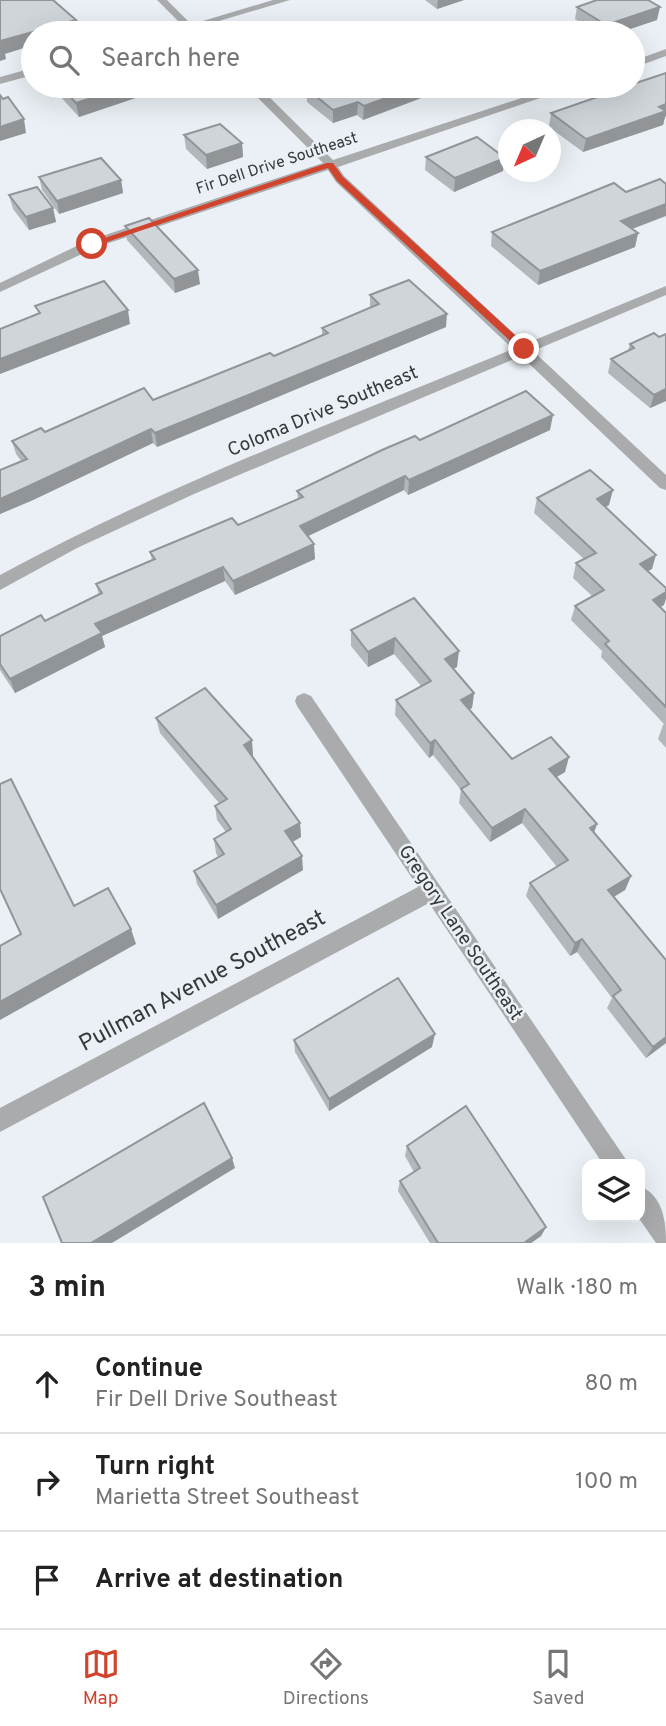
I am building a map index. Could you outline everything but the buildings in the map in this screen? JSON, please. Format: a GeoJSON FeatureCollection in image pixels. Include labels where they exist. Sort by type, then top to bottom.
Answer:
{"type":"FeatureCollection","features":[{"type":"Feature","properties":{"kind":"street"},"geometry":{"type":"LineString","coordinates":[[220,21],[285,0]]}},
{"type":"Feature","properties":{"kind":"street"},"geometry":{"type":"LineString","coordinates":[[645,60],[666,52]]}},
{"type":"Feature","properties":{"kind":"street"},"geometry":{"type":"LineString","coordinates":[[0,81],[21,75]]}},
{"type":"Feature","properties":{"kind":"street"},"geometry":{"type":"LineString","coordinates":[[264,98],[330,164],[340,179],[666,484]]}},
{"type":"Feature","properties":{"kind":"street","name":"Fir Dell Drive Southeast"},"geometry":{"type":"LineString","coordinates":[[0,288],[92,244],[532,98]]}},
{"type":"Feature","properties":{"kind":"street","name":"Coloma Drive Southeast"},"geometry":{"type":"LineString","coordinates":[[0,583],[71,544],[188,489],[666,290]]}},
{"type":"Feature","properties":{"kind":"street","name":"Gregory Lane Southeast"},"geometry":{"type":"LineString","coordinates":[[304,701],[614,1159]]}},
{"type":"Feature","properties":{"kind":"street","name":"Pullman Avenue Southeast"},"geometry":{"type":"LineString","coordinates":[[0,1120],[431,891]]}},
{"type":"Feature","properties":{"kind":"street"},"geometry":{"type":"LineString","coordinates":[[645,1206],[666,1237]]}},
{"type":"Feature","properties":{"kind":"lane"},"geometry":{"type":"LineString","coordinates":[[162,0],[183,21]]}},
{"type":"Feature","properties":{"kind":"route"},"geometry":{"type":"LineString","coordinates":[[92,244],[330,164],[340,179],[524,349]]}}]}
